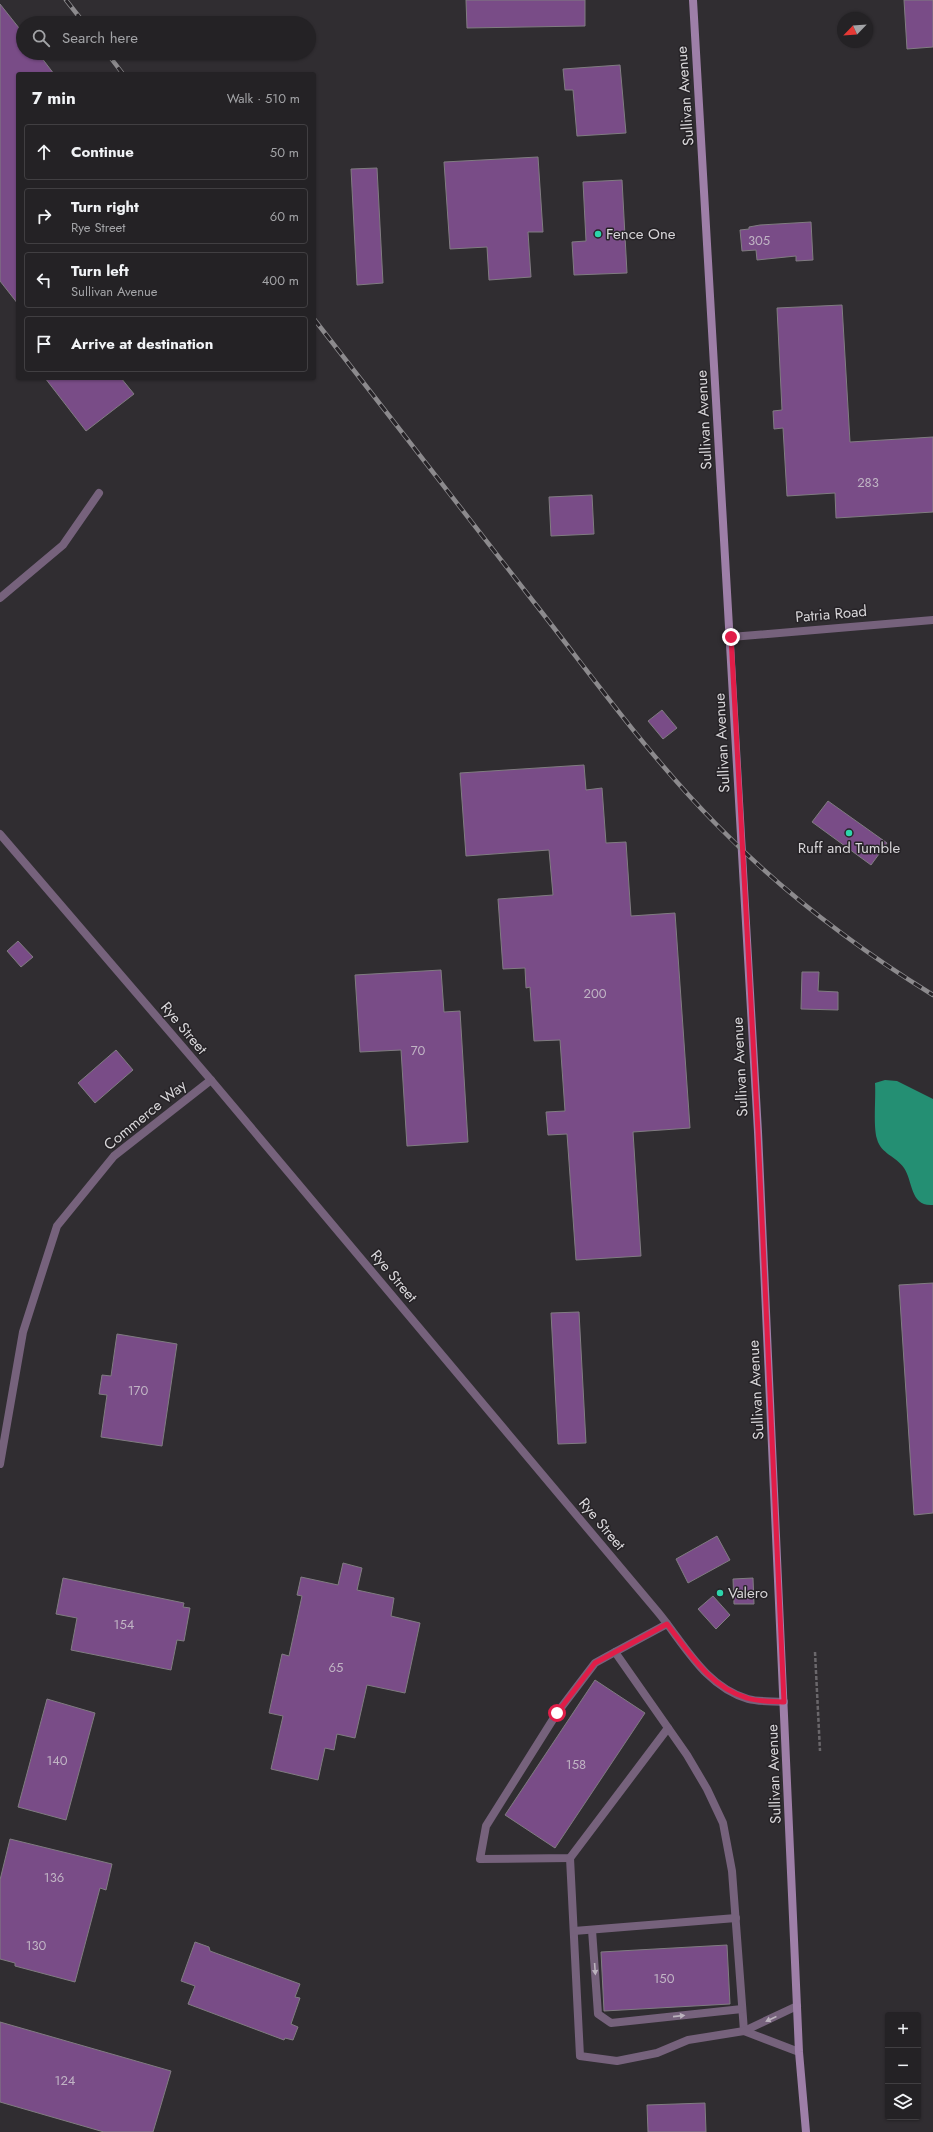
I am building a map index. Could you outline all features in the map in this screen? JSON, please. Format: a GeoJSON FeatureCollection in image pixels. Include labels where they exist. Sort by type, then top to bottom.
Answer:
{"type":"FeatureCollection","features":[{"type":"Feature","properties":{"kind":"main road","name":"Sullivan Avenue"},"geometry":{"type":"LineString","coordinates":[[693,0],[731,637],[758,1132],[799,2052],[806,2132]]}},
{"type":"Feature","properties":{"kind":"street"},"geometry":{"type":"LineString","coordinates":[[0,598],[63,545],[99,493]]}},
{"type":"Feature","properties":{"kind":"street","name":"Patria Road"},"geometry":{"type":"LineString","coordinates":[[731,637],[933,620]]}},
{"type":"Feature","properties":{"kind":"street","name":"Rye Street"},"geometry":{"type":"LineString","coordinates":[[0,834],[210,1080],[667,1624],[700,1668],[722,1688],[748,1699],[784,1702]]}},
{"type":"Feature","properties":{"kind":"street","name":"Commerce Way"},"geometry":{"type":"LineString","coordinates":[[0,1464],[23,1332],[57,1226],[114,1156],[210,1080]]}},
{"type":"Feature","properties":{"kind":"street"},"geometry":{"type":"LineString","coordinates":[[570,1858],[480,1859],[486,1826],[557,1713],[595,1663],[667,1624]]}},
{"type":"Feature","properties":{"kind":"street"},"geometry":{"type":"LineString","coordinates":[[615,1652],[668,1728],[707,1789],[723,1823],[732,1871],[744,2031]]}},
{"type":"Feature","properties":{"kind":"street"},"geometry":{"type":"LineString","coordinates":[[668,1728],[570,1858],[580,2056],[617,2061],[657,2053],[688,2040],[744,2031],[797,2006]]}},
{"type":"Feature","properties":{"kind":"street"},"geometry":{"type":"LineString","coordinates":[[574,1931],[736,1918]]}},
{"type":"Feature","properties":{"kind":"street"},"geometry":{"type":"LineString","coordinates":[[592,1930],[598,2014],[611,2024],[742,2009]]}},
{"type":"Feature","properties":{"kind":"street"},"geometry":{"type":"LineString","coordinates":[[744,2031],[799,2052]]}},
{"type":"Feature","properties":{"kind":"path"},"geometry":{"type":"LineString","coordinates":[[815,1652],[820,1751]]}},
{"type":"Feature","properties":{"kind":"shaded area"},"geometry":{"type":"Polygon","coordinates":[[[885,1080],[897,1081],[933,1099],[933,1205],[926,1205],[916,1198],[904,1168],[885,1152],[877,1139],[875,1120],[875,1083],[885,1080]]]}},
{"type":"Feature","properties":{"kind":"building"},"geometry":{"type":"Polygon","coordinates":[[[466,0],[585,0],[585,26],[467,28],[466,0]]]}},
{"type":"Feature","properties":{"kind":"building"},"geometry":{"type":"Polygon","coordinates":[[[904,0],[933,0],[933,47],[907,49],[904,0]]]}},
{"type":"Feature","properties":{"kind":"building"},"geometry":{"type":"Polygon","coordinates":[[[0,4],[16,24],[16,60],[43,60],[52,72],[16,72],[16,301],[0,281],[0,4]]]}},
{"type":"Feature","properties":{"kind":"building"},"geometry":{"type":"Polygon","coordinates":[[[620,65],[626,133],[577,136],[573,90],[565,90],[563,69],[620,65]]]}},
{"type":"Feature","properties":{"kind":"building"},"geometry":{"type":"Polygon","coordinates":[[[538,157],[543,232],[528,232],[531,277],[489,280],[487,247],[450,249],[444,162],[538,157]]]}},
{"type":"Feature","properties":{"kind":"building"},"geometry":{"type":"Polygon","coordinates":[[[377,168],[383,283],[357,285],[351,169],[377,168]]]}},
{"type":"Feature","properties":{"kind":"building"},"geometry":{"type":"Polygon","coordinates":[[[622,180],[627,273],[574,275],[572,242],[586,241],[583,182],[622,180]]]}},
{"type":"Feature","properties":{"kind":"building"},"geometry":{"type":"Polygon","coordinates":[[[811,222],[813,260],[796,261],[796,256],[757,260],[756,250],[742,251],[740,230],[749,229],[749,227],[760,225],[811,222]]]}},
{"type":"Feature","properties":{"kind":"building"},"geometry":{"type":"Polygon","coordinates":[[[842,305],[850,442],[933,437],[933,512],[836,518],[835,493],[787,496],[783,428],[774,429],[773,411],[782,410],[777,308],[842,305]]]}},
{"type":"Feature","properties":{"kind":"building"},"geometry":{"type":"Polygon","coordinates":[[[47,380],[123,380],[134,394],[86,431],[47,380]]]}},
{"type":"Feature","properties":{"kind":"building"},"geometry":{"type":"Polygon","coordinates":[[[592,495],[594,534],[551,536],[549,497],[592,495]]]}},
{"type":"Feature","properties":{"kind":"building"},"geometry":{"type":"Polygon","coordinates":[[[662,710],[677,728],[663,739],[648,721],[662,710]]]}},
{"type":"Feature","properties":{"kind":"building"},"geometry":{"type":"Polygon","coordinates":[[[584,765],[586,790],[602,788],[606,843],[626,842],[631,916],[675,913],[690,1128],[633,1132],[641,1256],[576,1260],[567,1134],[548,1135],[546,1112],[565,1111],[560,1040],[534,1041],[530,987],[526,988],[525,968],[503,969],[498,899],[553,895],[549,850],[466,856],[460,773],[584,765]]]}},
{"type":"Feature","properties":{"kind":"building"},"geometry":{"type":"Polygon","coordinates":[[[828,801],[887,843],[871,865],[812,822],[828,801]]]}},
{"type":"Feature","properties":{"kind":"building"},"geometry":{"type":"Polygon","coordinates":[[[18,941],[33,957],[21,967],[7,951],[18,941]]]}},
{"type":"Feature","properties":{"kind":"building"},"geometry":{"type":"Polygon","coordinates":[[[441,970],[444,1012],[460,1011],[468,1142],[407,1146],[401,1050],[360,1052],[355,975],[441,970]]]}},
{"type":"Feature","properties":{"kind":"building"},"geometry":{"type":"Polygon","coordinates":[[[802,972],[819,972],[818,991],[838,992],[838,1010],[801,1009],[802,972]]]}},
{"type":"Feature","properties":{"kind":"building"},"geometry":{"type":"Polygon","coordinates":[[[116,1050],[133,1070],[95,1103],[78,1083],[116,1050]]]}},
{"type":"Feature","properties":{"kind":"building"},"geometry":{"type":"Polygon","coordinates":[[[933,1283],[933,1513],[914,1515],[899,1285],[933,1283]]]}},
{"type":"Feature","properties":{"kind":"building"},"geometry":{"type":"Polygon","coordinates":[[[579,1312],[586,1443],[558,1444],[551,1313],[579,1312]]]}},
{"type":"Feature","properties":{"kind":"building"},"geometry":{"type":"Polygon","coordinates":[[[117,1334],[177,1344],[162,1446],[101,1437],[107,1395],[99,1394],[102,1375],[111,1376],[117,1334]]]}},
{"type":"Feature","properties":{"kind":"building"},"geometry":{"type":"Polygon","coordinates":[[[717,1536],[730,1560],[688,1583],[676,1559],[717,1536]]]}},
{"type":"Feature","properties":{"kind":"building"},"geometry":{"type":"Polygon","coordinates":[[[343,1563],[362,1568],[357,1590],[394,1598],[391,1616],[420,1623],[405,1693],[367,1685],[355,1738],[337,1734],[334,1750],[325,1748],[318,1780],[271,1769],[283,1716],[269,1713],[282,1654],[289,1656],[302,1596],[297,1595],[301,1577],[338,1585],[343,1563]]]}},
{"type":"Feature","properties":{"kind":"building"},"geometry":{"type":"Polygon","coordinates":[[[63,1578],[184,1603],[183,1607],[190,1608],[184,1641],[177,1640],[171,1670],[71,1650],[77,1618],[56,1614],[63,1578]]]}},
{"type":"Feature","properties":{"kind":"building"},"geometry":{"type":"Polygon","coordinates":[[[753,1578],[754,1604],[734,1604],[733,1579],[753,1578]]]}},
{"type":"Feature","properties":{"kind":"building"},"geometry":{"type":"Polygon","coordinates":[[[713,1596],[730,1615],[716,1629],[698,1609],[713,1596]]]}},
{"type":"Feature","properties":{"kind":"building"},"geometry":{"type":"Polygon","coordinates":[[[595,1680],[645,1713],[555,1848],[505,1815],[595,1680]]]}},
{"type":"Feature","properties":{"kind":"building"},"geometry":{"type":"Polygon","coordinates":[[[47,1699],[95,1713],[66,1820],[18,1807],[47,1699]]]}},
{"type":"Feature","properties":{"kind":"building"},"geometry":{"type":"Polygon","coordinates":[[[10,1839],[112,1864],[106,1890],[100,1888],[75,1982],[15,1966],[15,1963],[0,1959],[0,1880],[10,1839]]]}},
{"type":"Feature","properties":{"kind":"building"},"geometry":{"type":"Polygon","coordinates":[[[195,1942],[209,1947],[210,1951],[300,1984],[295,1997],[300,1998],[291,2024],[298,2027],[293,2040],[285,2038],[284,2040],[188,2004],[195,1986],[181,1981],[195,1942]]]}},
{"type":"Feature","properties":{"kind":"building"},"geometry":{"type":"Polygon","coordinates":[[[727,1945],[730,2004],[604,2011],[601,1952],[727,1945]]]}},
{"type":"Feature","properties":{"kind":"building"},"geometry":{"type":"Polygon","coordinates":[[[0,2022],[171,2071],[153,2132],[104,2132],[0,2102],[0,2022]]]}},
{"type":"Feature","properties":{"kind":"building"},"geometry":{"type":"Polygon","coordinates":[[[705,2103],[706,2132],[648,2132],[647,2105],[705,2103]]]}},
{"type":"Feature","properties":{"kind":"railway"},"geometry":{"type":"LineString","coordinates":[[66,0],[79,16]]}},
{"type":"Feature","properties":{"kind":"railway"},"geometry":{"type":"LineString","coordinates":[[112,60],[121,72]]}},
{"type":"Feature","properties":{"kind":"railway"},"geometry":{"type":"LineString","coordinates":[[316,322],[621,715],[690,797],[765,871],[792,894],[847,937],[904,977],[933,995]]}},
{"type":"Feature","properties":{"kind":"place","name":"Fence One"},"geometry":{"type":"Point","coordinates":[598,234]}},
{"type":"Feature","properties":{"kind":"place","name":"Ruff and Tumble"},"geometry":{"type":"Point","coordinates":[849,833]}},
{"type":"Feature","properties":{"kind":"place","name":"Valero"},"geometry":{"type":"Point","coordinates":[720,1593]}},
{"type":"Feature","properties":{"kind":"route"},"geometry":{"type":"LineString","coordinates":[[557,1713],[595,1663],[667,1624],[700,1668],[722,1688],[748,1699],[784,1702],[758,1132],[731,637]]}}]}
